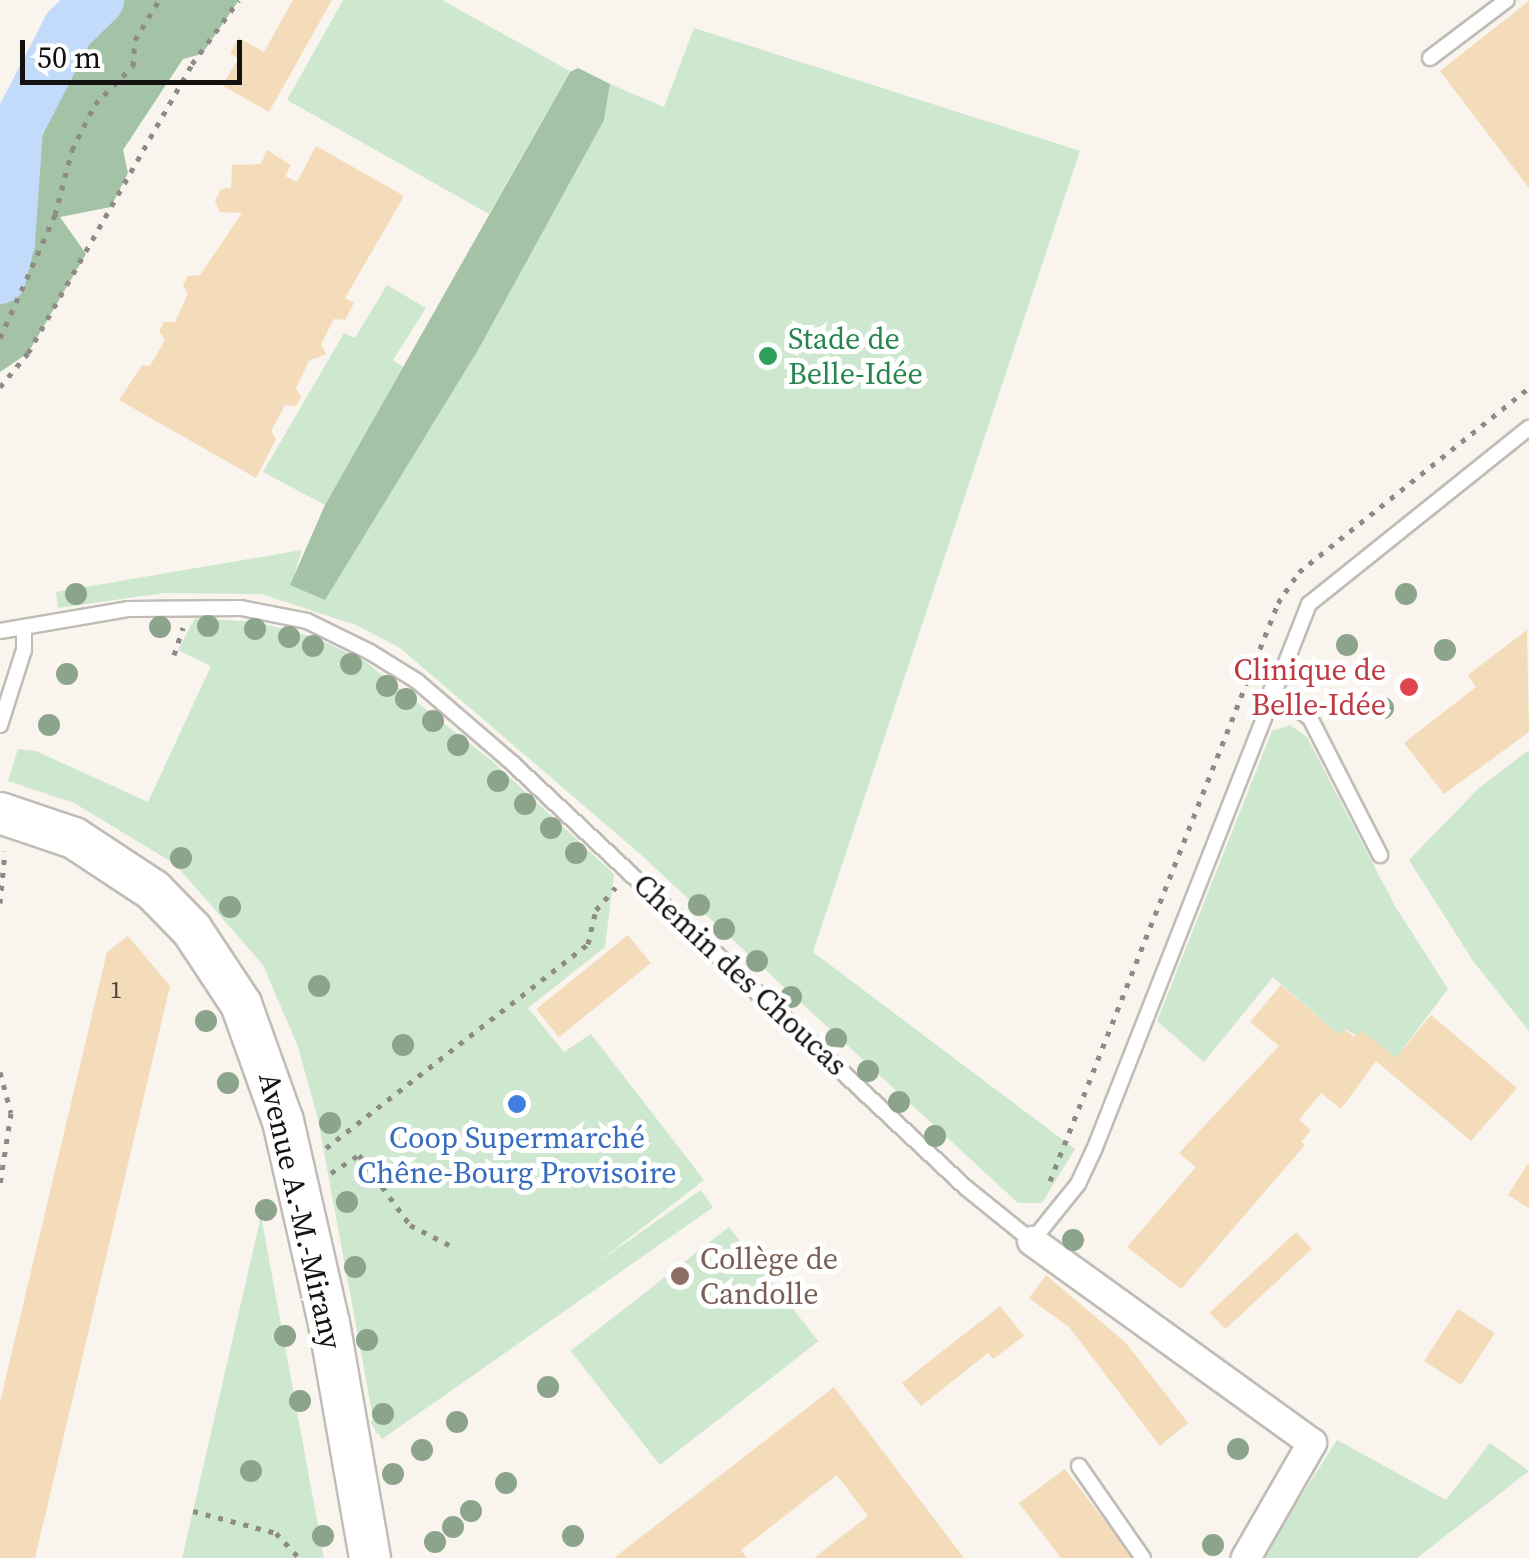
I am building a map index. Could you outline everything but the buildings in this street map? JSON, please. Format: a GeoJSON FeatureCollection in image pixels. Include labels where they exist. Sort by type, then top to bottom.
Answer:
{"type":"FeatureCollection","features":[{"type":"Feature","properties":{"kind":"street","name":"Avenue A.-M.-Mirany"},"geometry":{"type":"LineString","coordinates":[[7,815],[74,838],[153,890],[192,930],[241,1004],[284,1121],[328,1323],[370,1558]]}},
{"type":"Feature","properties":{"kind":"street","name":"Chemin des Choucas"},"geometry":{"type":"LineString","coordinates":[[1032,1241],[1312,1443],[1246,1558]]}},
{"type":"Feature","properties":{"kind":"lane"},"geometry":{"type":"LineString","coordinates":[[1430,58],[1507,0]]}},
{"type":"Feature","properties":{"kind":"lane"},"geometry":{"type":"LineString","coordinates":[[1032,1241],[1078,1184],[1094,1150],[1297,623],[1321,590],[1529,428]]}},
{"type":"Feature","properties":{"kind":"lane","name":"Chemin des Choucas"},"geometry":{"type":"LineString","coordinates":[[0,631],[184,605],[241,608],[322,627],[417,682],[634,876],[965,1187],[1032,1241]]}},
{"type":"Feature","properties":{"kind":"lane"},"geometry":{"type":"LineString","coordinates":[[0,725],[24,650],[24,628]]}},
{"type":"Feature","properties":{"kind":"lane"},"geometry":{"type":"LineString","coordinates":[[1271,690],[1310,718],[1380,855]]}},
{"type":"Feature","properties":{"kind":"lane"},"geometry":{"type":"LineString","coordinates":[[1079,1466],[1144,1558]]}},
{"type":"Feature","properties":{"kind":"path"},"geometry":{"type":"LineString","coordinates":[[0,338],[55,215],[72,150],[95,104],[133,66],[135,40],[159,0]]}},
{"type":"Feature","properties":{"kind":"path"},"geometry":{"type":"LineString","coordinates":[[0,387],[28,353],[192,64],[240,0]]}},
{"type":"Feature","properties":{"kind":"path"},"geometry":{"type":"LineString","coordinates":[[0,903],[7,815]]}},
{"type":"Feature","properties":{"kind":"path"},"geometry":{"type":"LineString","coordinates":[[319,1152],[588,944],[596,910],[634,876]]}},
{"type":"Feature","properties":{"kind":"path"},"geometry":{"type":"LineString","coordinates":[[0,1072],[10,1113],[0,1184]]}},
{"type":"Feature","properties":{"kind":"path"},"geometry":{"type":"LineString","coordinates":[[324,1177],[359,1156],[410,1225],[449,1245]]}},
{"type":"Feature","properties":{"kind":"path"},"geometry":{"type":"LineString","coordinates":[[193,1511],[276,1532],[299,1558]]}},
{"type":"Feature","properties":{"kind":"green space"},"geometry":{"type":"Polygon","coordinates":[[[61,0],[239,0],[202,54],[183,59],[123,150],[128,173],[111,207],[60,217],[86,254],[28,353],[0,372],[0,146],[11,87],[61,0]]]}},
{"type":"Feature","properties":{"kind":"green space"},"geometry":{"type":"Polygon","coordinates":[[[343,0],[442,0],[570,71],[489,214],[287,100],[343,0]]]}},
{"type":"Feature","properties":{"kind":"green space"},"geometry":{"type":"Polygon","coordinates":[[[694,28],[1080,151],[813,952],[1075,1149],[1042,1203],[1018,1203],[639,853],[400,648],[356,625],[261,594],[164,593],[58,608],[56,592],[302,550],[291,585],[604,120],[610,84],[664,107],[694,28]]]}},
{"type":"Feature","properties":{"kind":"green space"},"geometry":{"type":"Polygon","coordinates":[[[578,68],[610,84],[604,120],[478,350],[325,600],[290,585],[325,505],[570,72],[578,68]]]}},
{"type":"Feature","properties":{"kind":"green space"},"geometry":{"type":"Polygon","coordinates":[[[387,285],[426,308],[393,360],[403,367],[325,505],[263,472],[344,333],[355,338],[387,285]]]}},
{"type":"Feature","properties":{"kind":"green space"},"geometry":{"type":"Polygon","coordinates":[[[195,618],[257,622],[316,638],[363,660],[492,761],[614,874],[605,947],[528,1008],[564,1052],[591,1034],[704,1180],[376,1434],[318,1119],[298,1047],[263,965],[175,864],[74,803],[8,781],[18,749],[36,751],[148,802],[211,666],[178,650],[195,618]]]}},
{"type":"Feature","properties":{"kind":"green space"},"geometry":{"type":"Polygon","coordinates":[[[1290,725],[1307,737],[1395,906],[1448,989],[1396,1058],[1345,1029],[1339,1035],[1273,977],[1204,1062],[1157,1021],[1272,731],[1290,725]]]}},
{"type":"Feature","properties":{"kind":"green space"},"geometry":{"type":"Polygon","coordinates":[[[1529,750],[1529,1031],[1473,961],[1409,860],[1479,788],[1529,750]]]}},
{"type":"Feature","properties":{"kind":"green space"},"geometry":{"type":"Polygon","coordinates":[[[701,1190],[713,1207],[382,1439],[370,1422],[701,1190]]]}},
{"type":"Feature","properties":{"kind":"green space"},"geometry":{"type":"Polygon","coordinates":[[[261,1216],[324,1558],[182,1558],[193,1511],[261,1216]]]}},
{"type":"Feature","properties":{"kind":"green space"},"geometry":{"type":"Polygon","coordinates":[[[729,1227],[818,1341],[660,1465],[571,1351],[729,1227]]]}},
{"type":"Feature","properties":{"kind":"green space"},"geometry":{"type":"Polygon","coordinates":[[[1337,1440],[1446,1500],[1490,1443],[1529,1471],[1417,1558],[1261,1558],[1337,1440]]]}},
{"type":"Feature","properties":{"kind":"waterway"},"geometry":{"type":"LineString","coordinates":[[0,278],[9,243],[17,128],[68,29],[98,0]]}},
{"type":"Feature","properties":{"kind":"place","name":"Stade de Belle-Idée"},"geometry":{"type":"Point","coordinates":[768,356]}},
{"type":"Feature","properties":{"kind":"place","name":"Clinique de Belle-Idée"},"geometry":{"type":"Point","coordinates":[1409,687]}},
{"type":"Feature","properties":{"kind":"place","name":"Coop Supermarché Chêne-Bourg Provisoire"},"geometry":{"type":"Point","coordinates":[517,1104]}},
{"type":"Feature","properties":{"kind":"place","name":"Collège de Candolle"},"geometry":{"type":"Point","coordinates":[680,1276]}}]}
